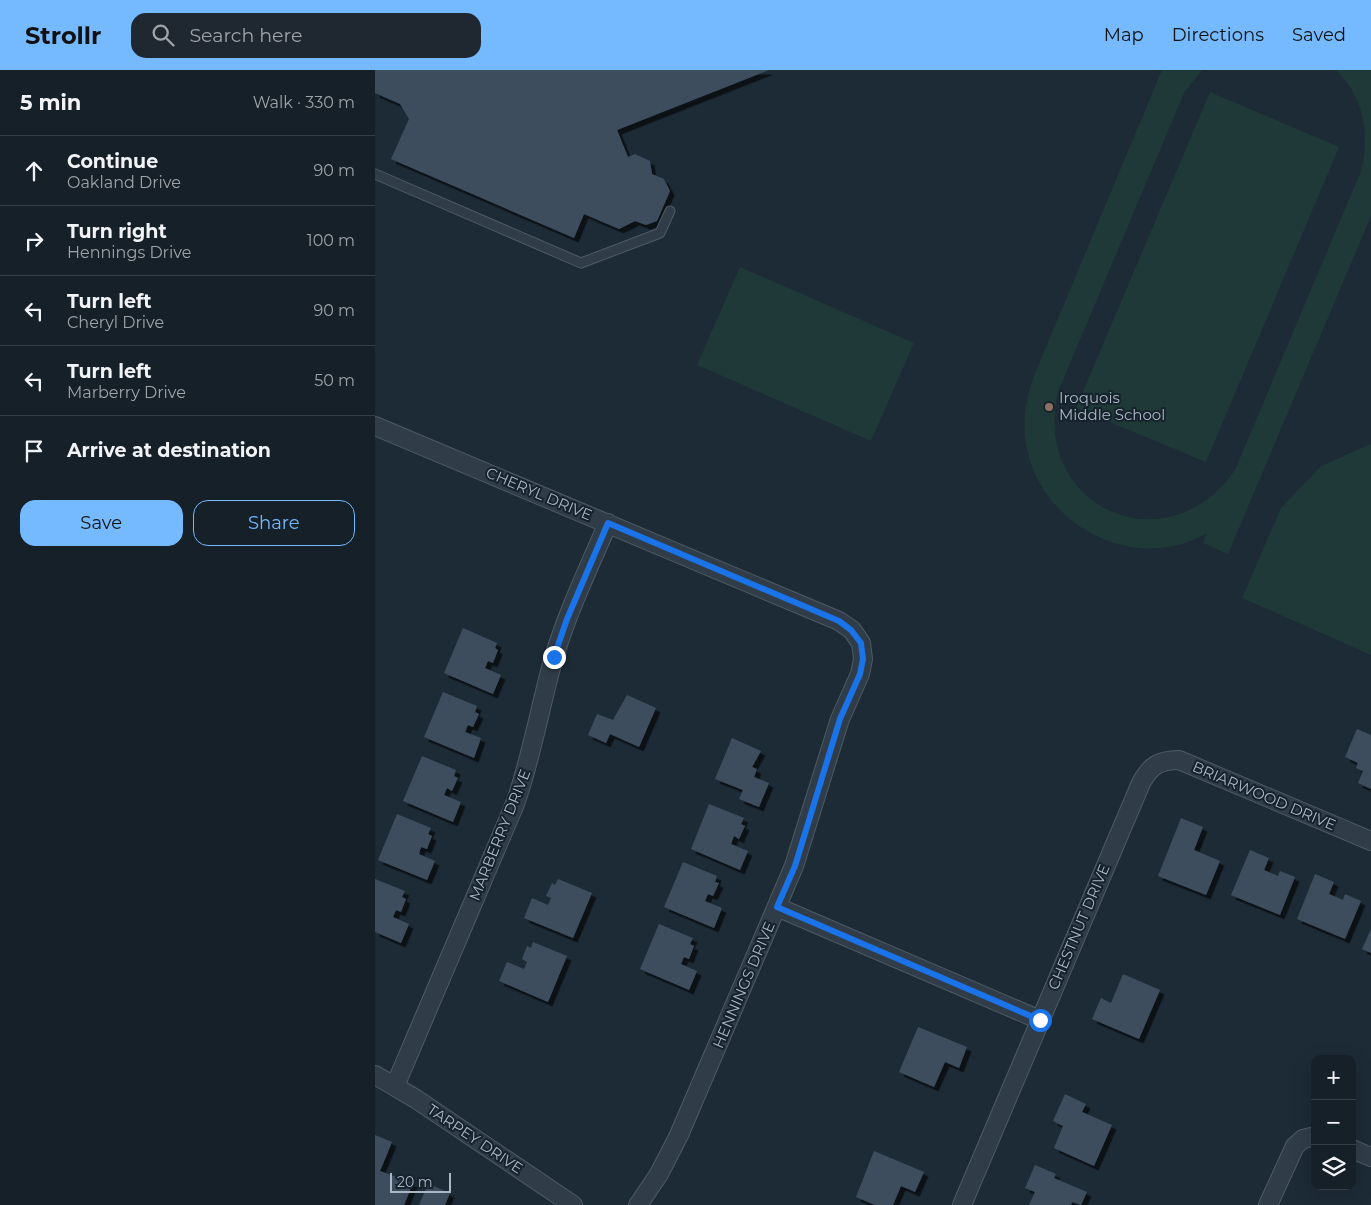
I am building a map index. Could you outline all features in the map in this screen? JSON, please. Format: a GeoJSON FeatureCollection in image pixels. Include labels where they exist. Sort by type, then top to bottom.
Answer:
{"type":"FeatureCollection","features":[{"type":"Feature","properties":{"kind":"street","name":"CHERYL DRIVE"},"geometry":{"type":"LineString","coordinates":[[375,426],[839,621],[851,630],[861,643]]}},
{"type":"Feature","properties":{"kind":"street","name":"MARBERRY DRIVE"},"geometry":{"type":"LineString","coordinates":[[395,1086],[515,804],[527,770],[554,657],[567,619],[608,523]]}},
{"type":"Feature","properties":{"kind":"street","name":"HENNINGS DRIVE"},"geometry":{"type":"LineString","coordinates":[[638,1205],[659,1174],[679,1135],[777,907],[803,840],[840,719],[860,674],[863,659],[861,643]]}},
{"type":"Feature","properties":{"kind":"street","name":"BRIARWOOD DRIVE"},"geometry":{"type":"LineString","coordinates":[[1155,763],[1179,760],[1371,841]]}},
{"type":"Feature","properties":{"kind":"street","name":"CHESTNUT DRIVE"},"geometry":{"type":"LineString","coordinates":[[962,1205],[1141,783],[1155,763]]}},
{"type":"Feature","properties":{"kind":"street"},"geometry":{"type":"LineString","coordinates":[[777,907],[1040,1020]]}},
{"type":"Feature","properties":{"kind":"street","name":"TARPEY DRIVE"},"geometry":{"type":"LineString","coordinates":[[375,1075],[395,1086],[573,1205]]}},
{"type":"Feature","properties":{"kind":"street"},"geometry":{"type":"LineString","coordinates":[[1268,1205],[1295,1146],[1309,1137]]}},
{"type":"Feature","properties":{"kind":"street"},"geometry":{"type":"LineString","coordinates":[[1356,1151],[1371,1157]]}},
{"type":"Feature","properties":{"kind":"lane"},"geometry":{"type":"LineString","coordinates":[[375,174],[581,263],[660,233],[670,211]]}},
{"type":"Feature","properties":{"kind":"green space"},"geometry":{"type":"Polygon","coordinates":[[[1162,70],[1202,70],[1184,93],[1058,392],[1055,433],[1065,467],[1084,493],[1111,511],[1142,519],[1175,515],[1207,500],[1235,470],[1361,171],[1365,143],[1359,104],[1353,92],[1336,70],[1371,70],[1371,216],[1228,554],[1203,543],[1207,533],[1180,544],[1152,548],[1125,546],[1098,537],[1074,523],[1054,503],[1038,480],[1026,444],[1024,425],[1033,378],[1162,70]]]}},
{"type":"Feature","properties":{"kind":"green space"},"geometry":{"type":"Polygon","coordinates":[[[1210,92],[1339,147],[1206,462],[1076,408],[1210,92]]]}},
{"type":"Feature","properties":{"kind":"green space"},"geometry":{"type":"Polygon","coordinates":[[[740,267],[914,343],[871,441],[697,365],[740,267]]]}},
{"type":"Feature","properties":{"kind":"green space"},"geometry":{"type":"Polygon","coordinates":[[[1371,444],[1371,655],[1242,598],[1281,508],[1321,466],[1371,444]]]}},
{"type":"Feature","properties":{"kind":"building"},"geometry":{"type":"Polygon","coordinates":[[[375,70],[769,70],[617,130],[628,157],[635,154],[650,161],[652,174],[664,179],[670,191],[657,221],[646,225],[635,221],[619,229],[584,214],[574,238],[391,159],[409,119],[400,104],[375,93],[375,70]]]}},
{"type":"Feature","properties":{"kind":"building"},"geometry":{"type":"Polygon","coordinates":[[[463,628],[497,643],[495,648],[498,650],[493,663],[488,661],[485,668],[501,675],[493,694],[444,673],[463,628]]]}},
{"type":"Feature","properties":{"kind":"building"},"geometry":{"type":"Polygon","coordinates":[[[443,692],[477,706],[475,712],[479,714],[473,727],[468,725],[465,732],[481,738],[474,758],[424,737],[443,692]]]}},
{"type":"Feature","properties":{"kind":"building"},"geometry":{"type":"Polygon","coordinates":[[[627,695],[656,708],[639,747],[610,734],[606,743],[588,735],[597,714],[613,720],[627,695]]]}},
{"type":"Feature","properties":{"kind":"building"},"geometry":{"type":"Polygon","coordinates":[[[1357,729],[1371,735],[1371,789],[1358,783],[1363,771],[1356,768],[1358,763],[1345,757],[1357,729]]]}},
{"type":"Feature","properties":{"kind":"building"},"geometry":{"type":"Polygon","coordinates":[[[732,738],[761,751],[752,767],[757,769],[754,777],[769,783],[759,807],[739,799],[743,790],[715,779],[732,738]]]}},
{"type":"Feature","properties":{"kind":"building"},"geometry":{"type":"Polygon","coordinates":[[[422,756],[456,770],[454,776],[458,778],[452,791],[447,788],[444,795],[461,802],[453,822],[403,801],[422,756]]]}},
{"type":"Feature","properties":{"kind":"building"},"geometry":{"type":"Polygon","coordinates":[[[709,804],[744,818],[741,824],[745,826],[739,839],[734,836],[731,844],[748,851],[740,870],[691,849],[709,804]]]}},
{"type":"Feature","properties":{"kind":"building"},"geometry":{"type":"Polygon","coordinates":[[[397,814],[431,828],[428,834],[432,836],[427,849],[421,847],[419,854],[435,861],[427,880],[378,860],[397,814]]]}},
{"type":"Feature","properties":{"kind":"building"},"geometry":{"type":"Polygon","coordinates":[[[1181,818],[1203,827],[1194,850],[1220,861],[1206,895],[1158,876],[1181,818]]]}},
{"type":"Feature","properties":{"kind":"building"},"geometry":{"type":"Polygon","coordinates":[[[1250,850],[1269,858],[1264,870],[1278,876],[1280,871],[1295,877],[1280,915],[1231,895],[1250,850]]]}},
{"type":"Feature","properties":{"kind":"building"},"geometry":{"type":"Polygon","coordinates":[[[683,862],[717,876],[715,882],[719,883],[713,896],[708,894],[705,901],[722,908],[714,928],[664,907],[683,862]]]}},
{"type":"Feature","properties":{"kind":"building"},"geometry":{"type":"Polygon","coordinates":[[[1315,874],[1334,882],[1329,894],[1343,900],[1345,894],[1361,901],[1345,939],[1297,919],[1315,874]]]}},
{"type":"Feature","properties":{"kind":"building"},"geometry":{"type":"Polygon","coordinates":[[[375,879],[405,891],[402,897],[406,899],[401,912],[396,910],[393,917],[409,924],[401,943],[375,932],[375,879]]]}},
{"type":"Feature","properties":{"kind":"building"},"geometry":{"type":"Polygon","coordinates":[[[558,879],[592,893],[573,938],[524,918],[532,898],[548,905],[551,898],[546,896],[552,883],[555,885],[558,879]]]}},
{"type":"Feature","properties":{"kind":"building"},"geometry":{"type":"Polygon","coordinates":[[[659,924],[693,938],[690,944],[694,946],[689,959],[684,957],[681,964],[697,971],[689,990],[640,969],[659,924]]]}},
{"type":"Feature","properties":{"kind":"building"},"geometry":{"type":"Polygon","coordinates":[[[1371,929],[1371,953],[1362,949],[1371,929]]]}},
{"type":"Feature","properties":{"kind":"building"},"geometry":{"type":"Polygon","coordinates":[[[533,942],[567,956],[548,1002],[499,981],[507,962],[524,969],[527,962],[522,959],[527,946],[531,948],[533,942]]]}},
{"type":"Feature","properties":{"kind":"building"},"geometry":{"type":"Polygon","coordinates":[[[1123,974],[1160,990],[1139,1039],[1092,1019],[1101,998],[1111,1003],[1123,974]]]}},
{"type":"Feature","properties":{"kind":"building"},"geometry":{"type":"Polygon","coordinates":[[[918,1027],[967,1047],[959,1068],[945,1062],[934,1087],[899,1072],[918,1027]]]}},
{"type":"Feature","properties":{"kind":"building"},"geometry":{"type":"Polygon","coordinates":[[[1065,1094],[1086,1104],[1082,1112],[1112,1125],[1094,1166],[1054,1148],[1063,1126],[1053,1121],[1065,1094]]]}},
{"type":"Feature","properties":{"kind":"building"},"geometry":{"type":"Polygon","coordinates":[[[375,1135],[392,1142],[380,1171],[413,1183],[404,1205],[375,1205],[375,1135]]]}},
{"type":"Feature","properties":{"kind":"building"},"geometry":{"type":"Polygon","coordinates":[[[874,1151],[924,1172],[915,1192],[901,1186],[893,1205],[875,1205],[856,1197],[874,1151]]]}},
{"type":"Feature","properties":{"kind":"building"},"geometry":{"type":"Polygon","coordinates":[[[1035,1165],[1056,1174],[1054,1178],[1087,1192],[1081,1205],[1072,1202],[1071,1205],[1029,1205],[1035,1192],[1025,1188],[1035,1165]]]}},
{"type":"Feature","properties":{"kind":"building"},"geometry":{"type":"Polygon","coordinates":[[[428,1184],[450,1193],[445,1205],[419,1205],[428,1184]]]}},
{"type":"Feature","properties":{"kind":"place","name":"Iroquois Middle School"},"geometry":{"type":"Point","coordinates":[1049,407]}},
{"type":"Feature","properties":{"kind":"route"},"geometry":{"type":"LineString","coordinates":[[554,657],[567,619],[608,523],[839,621],[851,630],[861,643],[863,659],[860,674],[840,719],[795,866],[777,907],[1040,1020]]}}]}
